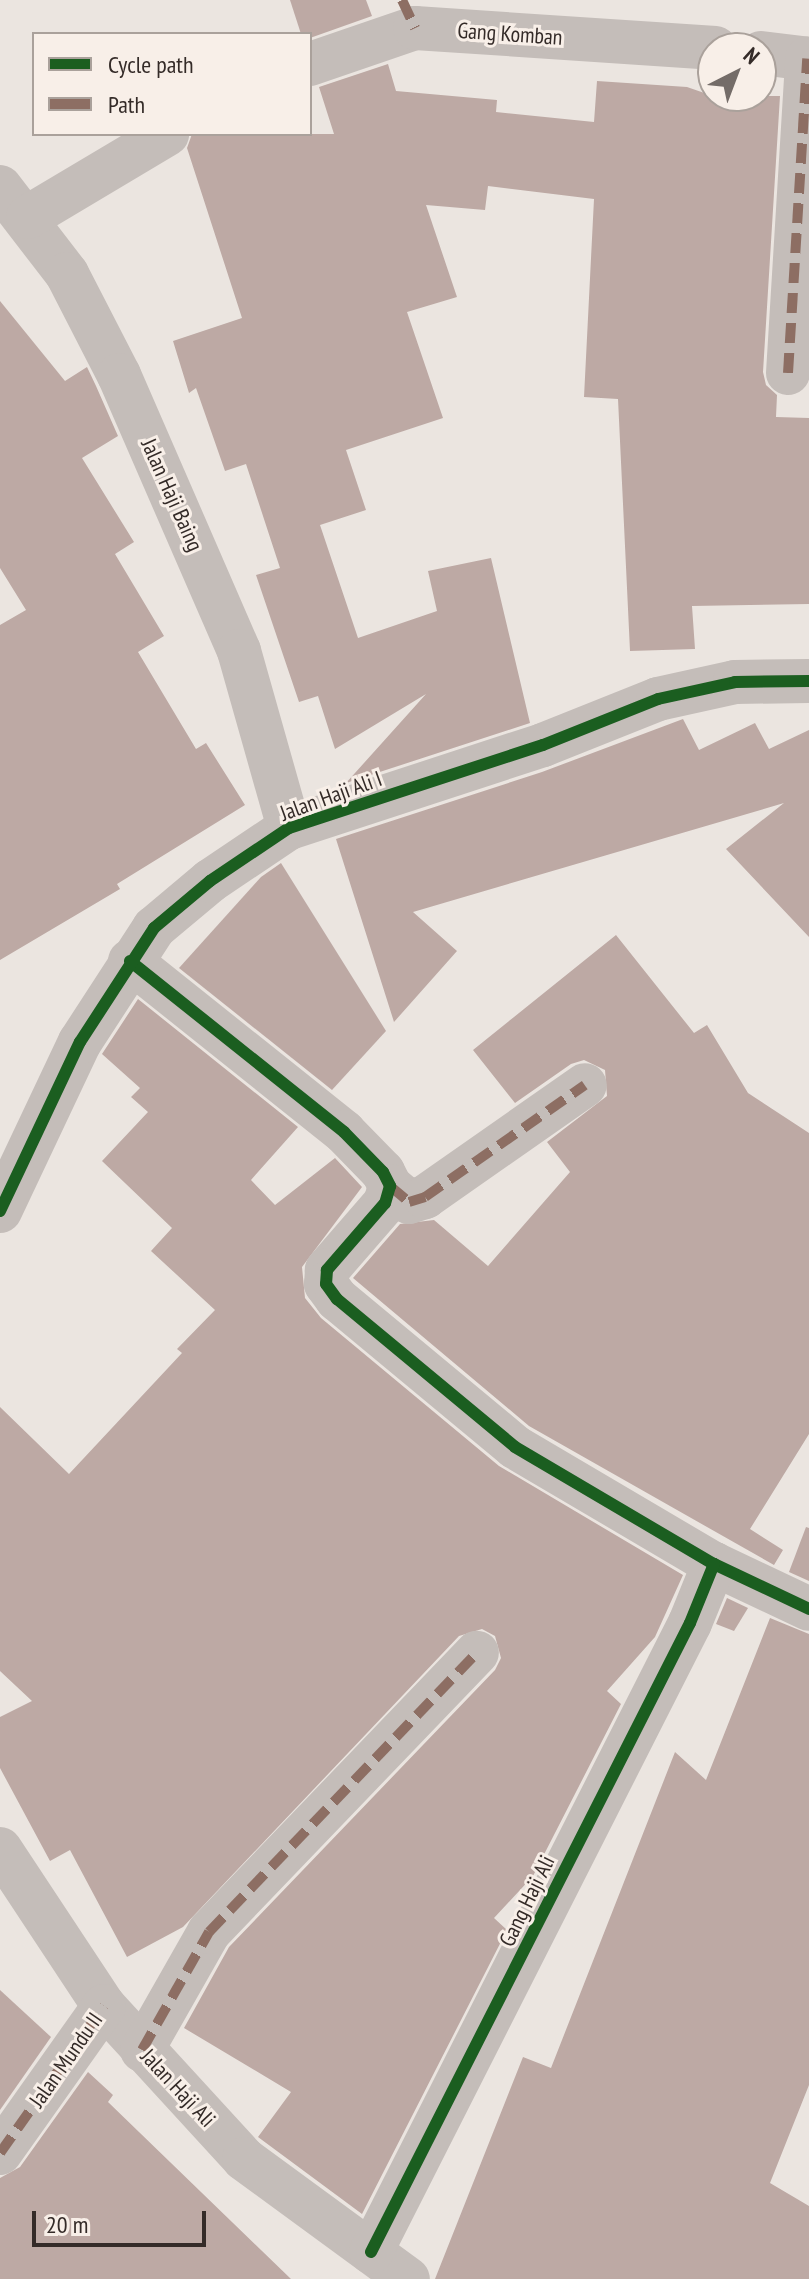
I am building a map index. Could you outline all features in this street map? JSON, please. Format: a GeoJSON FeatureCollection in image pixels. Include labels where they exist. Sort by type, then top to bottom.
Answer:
{"type":"FeatureCollection","features":[{"type":"Feature","properties":{"kind":"street","name":"Gang Komban"},"geometry":{"type":"LineString","coordinates":[[312,63],[408,14],[697,46]]}},
{"type":"Feature","properties":{"kind":"street"},"geometry":{"type":"LineString","coordinates":[[777,55],[808,59],[788,373]]}},
{"type":"Feature","properties":{"kind":"street"},"geometry":{"type":"LineString","coordinates":[[14,202],[162,136]]}},
{"type":"Feature","properties":{"kind":"street","name":"Jalan Haji Baing"},"geometry":{"type":"LineString","coordinates":[[14,202],[67,274],[106,350],[184,521],[239,651],[289,828]]}},
{"type":"Feature","properties":{"kind":"street","name":"Jalan Haji Ali I"},"geometry":{"type":"LineString","coordinates":[[0,1211],[80,1042],[154,928],[210,881],[289,828],[543,745],[658,699],[735,682],[809,681]]}},
{"type":"Feature","properties":{"kind":"street"},"geometry":{"type":"LineString","coordinates":[[130,961],[344,1132],[383,1172],[390,1186],[409,1202],[425,1197],[585,1085]]}},
{"type":"Feature","properties":{"kind":"street"},"geometry":{"type":"LineString","coordinates":[[390,1186],[385,1203],[327,1270],[326,1284],[337,1299],[515,1447],[714,1564],[809,1609]]}},
{"type":"Feature","properties":{"kind":"street","name":"Gang Haji Ali"},"geometry":{"type":"LineString","coordinates":[[371,2252],[690,1623],[714,1564]]}},
{"type":"Feature","properties":{"kind":"street"},"geometry":{"type":"LineString","coordinates":[[142,2050],[209,1932],[477,1653]]}},
{"type":"Feature","properties":{"kind":"street","name":"Jalan Haji Ali"},"geometry":{"type":"LineString","coordinates":[[0,1849],[104,2006],[244,2159],[408,2279]]}},
{"type":"Feature","properties":{"kind":"street","name":"Jalan Mundu II"},"geometry":{"type":"LineString","coordinates":[[0,2153],[104,2006]]}},
{"type":"Feature","properties":{"kind":"building"},"geometry":{"type":"Polygon","coordinates":[[[290,0],[366,0],[372,16],[312,37],[312,32],[300,32],[290,0]]]}},
{"type":"Feature","properties":{"kind":"building"},"geometry":{"type":"Polygon","coordinates":[[[388,64],[396,91],[497,100],[496,112],[594,122],[597,81],[687,87],[697,90],[697,112],[777,112],[777,96],[780,96],[763,372],[766,385],[777,395],[776,417],[809,418],[809,604],[692,606],[695,649],[630,651],[618,399],[584,397],[594,199],[488,186],[485,210],[426,205],[457,297],[407,312],[443,418],[346,450],[366,510],[320,525],[358,638],[437,611],[428,571],[491,558],[530,723],[346,783],[426,694],[335,749],[318,696],[299,702],[256,575],[280,568],[246,464],[225,471],[196,388],[189,393],[173,341],[242,318],[187,148],[191,136],[334,134],[319,87],[388,64]]]}},
{"type":"Feature","properties":{"kind":"building"},"geometry":{"type":"Polygon","coordinates":[[[0,301],[65,381],[87,367],[118,436],[82,458],[134,542],[115,554],[164,636],[138,652],[196,749],[206,743],[245,805],[117,884],[120,889],[0,960],[0,625],[26,610],[0,568],[0,301]]]}},
{"type":"Feature","properties":{"kind":"building"},"geometry":{"type":"Polygon","coordinates":[[[683,719],[699,750],[755,723],[769,749],[809,730],[809,937],[726,849],[784,803],[413,912],[457,951],[394,1022],[336,839],[542,772],[683,719]]]}},
{"type":"Feature","properties":{"kind":"building"},"geometry":{"type":"Polygon","coordinates":[[[281,863],[386,1031],[332,1090],[179,968],[261,877],[281,863]]]}},
{"type":"Feature","properties":{"kind":"building"},"geometry":{"type":"Polygon","coordinates":[[[616,935],[694,1033],[707,1025],[748,1093],[809,1133],[809,1434],[750,1529],[783,1550],[774,1565],[529,1426],[353,1278],[400,1224],[434,1220],[488,1266],[570,1172],[547,1142],[607,1096],[605,1070],[584,1060],[571,1064],[515,1103],[473,1050],[616,935]]]}},
{"type":"Feature","properties":{"kind":"building"},"geometry":{"type":"Polygon","coordinates":[[[138,999],[298,1127],[251,1180],[275,1205],[335,1158],[362,1187],[302,1267],[305,1298],[321,1318],[499,1466],[683,1575],[655,1637],[607,1691],[621,1704],[533,1876],[494,1918],[507,1930],[362,2214],[258,2137],[291,2092],[184,2028],[229,1947],[495,1670],[501,1658],[495,1636],[482,1629],[459,1636],[183,1927],[127,1957],[70,1850],[50,1861],[0,1768],[0,1717],[32,1701],[0,1671],[0,1407],[69,1474],[182,1353],[177,1349],[215,1310],[151,1251],[172,1228],[102,1161],[148,1112],[131,1097],[140,1088],[102,1054],[138,999]]]}},
{"type":"Feature","properties":{"kind":"building"},"geometry":{"type":"Polygon","coordinates":[[[806,1527],[809,1528],[809,1581],[789,1572],[806,1527]]]}},
{"type":"Feature","properties":{"kind":"building"},"geometry":{"type":"Polygon","coordinates":[[[727,1598],[748,1608],[734,1631],[716,1624],[727,1598]]]}},
{"type":"Feature","properties":{"kind":"building"},"geometry":{"type":"Polygon","coordinates":[[[770,1618],[809,1634],[809,2085],[770,2183],[809,2206],[809,2279],[435,2279],[523,2057],[551,2068],[675,1752],[706,1780],[770,1618]]]}},
{"type":"Feature","properties":{"kind":"building"},"geometry":{"type":"Polygon","coordinates":[[[0,1990],[51,2037],[0,2110],[0,1990]]]}},
{"type":"Feature","properties":{"kind":"building"},"geometry":{"type":"Polygon","coordinates":[[[88,2072],[113,2095],[108,2102],[291,2279],[0,2279],[0,2178],[20,2167],[88,2072]]]}},
{"type":"Feature","properties":{"kind":"marked path"},"geometry":{"type":"LineString","coordinates":[[402,0],[415,28]]}},
{"type":"Feature","properties":{"kind":"marked path"},"geometry":{"type":"LineString","coordinates":[[788,373],[807,59]]}},
{"type":"Feature","properties":{"kind":"marked path"},"geometry":{"type":"LineString","coordinates":[[390,1186],[409,1202],[425,1197],[585,1085]]}},
{"type":"Feature","properties":{"kind":"marked path"},"geometry":{"type":"LineString","coordinates":[[142,2050],[209,1932],[477,1653]]}},
{"type":"Feature","properties":{"kind":"marked path"},"geometry":{"type":"LineString","coordinates":[[0,2153],[104,2006]]}},
{"type":"Feature","properties":{"kind":"cycle path"},"geometry":{"type":"LineString","coordinates":[[0,1211],[80,1042],[154,928],[210,881],[289,828],[543,745],[658,699],[735,682],[809,681]]}},
{"type":"Feature","properties":{"kind":"cycle path"},"geometry":{"type":"LineString","coordinates":[[130,961],[344,1132],[383,1172],[390,1186],[385,1203],[327,1270],[326,1284],[337,1299],[515,1447],[714,1564],[809,1609]]}},
{"type":"Feature","properties":{"kind":"cycle path"},"geometry":{"type":"LineString","coordinates":[[371,2252],[690,1623],[714,1564]]}}]}
